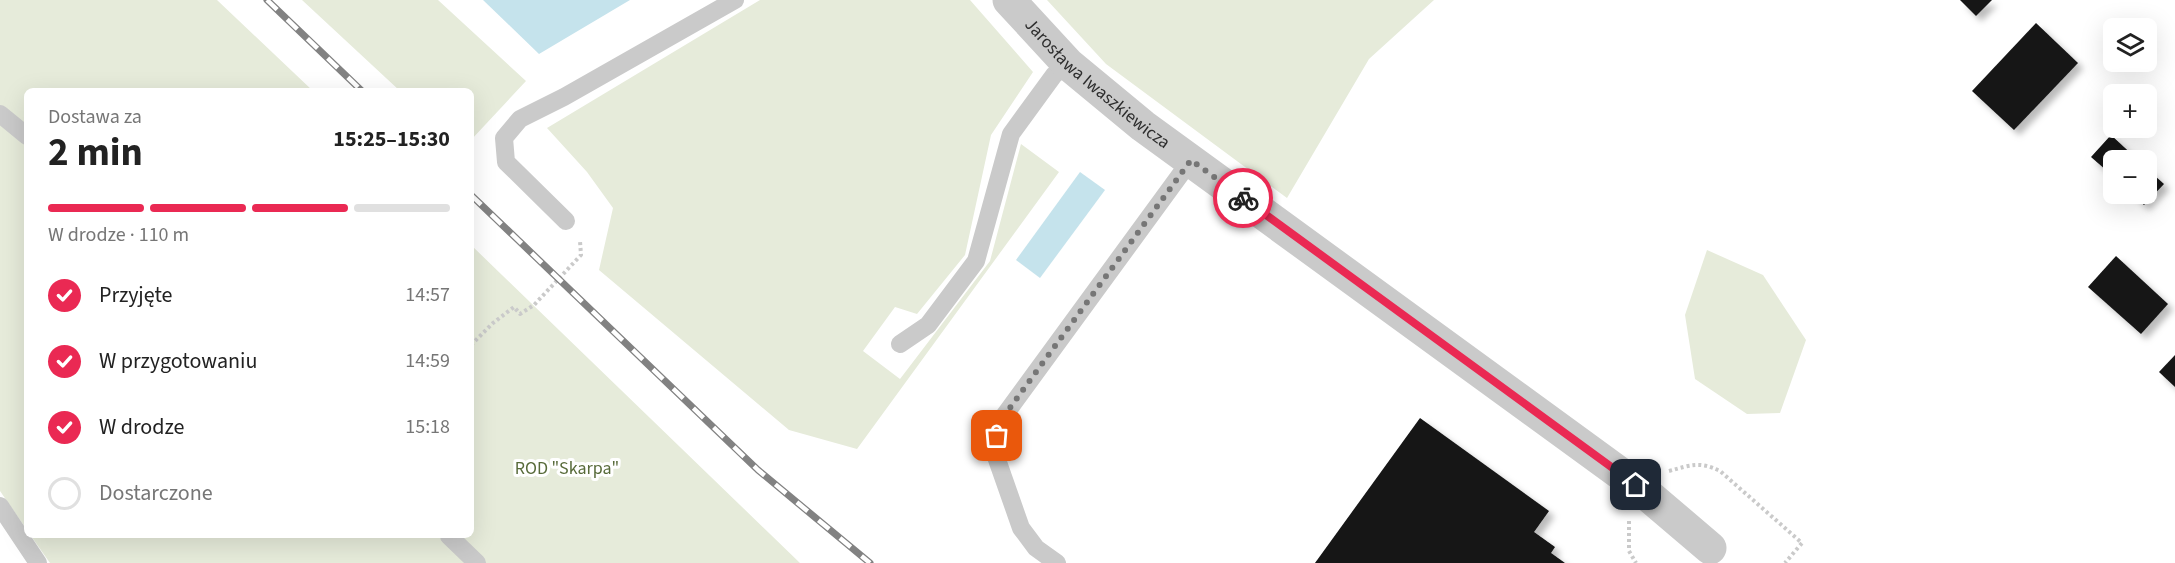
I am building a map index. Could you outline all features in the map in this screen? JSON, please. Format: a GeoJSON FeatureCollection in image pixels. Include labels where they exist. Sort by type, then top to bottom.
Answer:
{"type":"FeatureCollection","features":[{"type":"Feature","properties":{"kind":"street","name":"Jarosława Iwaszkiewicza"},"geometry":{"type":"LineString","coordinates":[[1009,0],[1068,64],[1143,126],[1636,485],[1704,555]]}},
{"type":"Feature","properties":{"kind":"lane"},"geometry":{"type":"LineString","coordinates":[[566,221],[506,162],[504,138],[520,119],[564,97],[735,0]]}},
{"type":"Feature","properties":{"kind":"lane"},"geometry":{"type":"LineString","coordinates":[[900,344],[928,325],[976,261],[1011,134],[1054,75],[1068,64]]}},
{"type":"Feature","properties":{"kind":"lane"},"geometry":{"type":"LineString","coordinates":[[0,114],[24,134]]}},
{"type":"Feature","properties":{"kind":"lane"},"geometry":{"type":"LineString","coordinates":[[1057,563],[1036,548],[1021,528],[994,451],[1001,420],[1191,160]]}},
{"type":"Feature","properties":{"kind":"lane"},"geometry":{"type":"LineString","coordinates":[[0,506],[38,563]]}},
{"type":"Feature","properties":{"kind":"lane"},"geometry":{"type":"LineString","coordinates":[[451,538],[477,563]]}},
{"type":"Feature","properties":{"kind":"path"},"geometry":{"type":"LineString","coordinates":[[474,342],[514,307],[520,314],[534,305],[580,255],[580,237],[566,221]]}},
{"type":"Feature","properties":{"kind":"path"},"geometry":{"type":"LineString","coordinates":[[1668,471],[1694,464],[1707,465],[1720,471],[1802,543],[1785,563]]}},
{"type":"Feature","properties":{"kind":"green space"},"geometry":{"type":"Polygon","coordinates":[[[0,0],[217,0],[310,88],[24,88],[24,526],[0,491],[0,0]]]}},
{"type":"Feature","properties":{"kind":"green space"},"geometry":{"type":"Polygon","coordinates":[[[302,0],[438,0],[526,81],[474,137],[474,88],[397,88],[302,0]]]}},
{"type":"Feature","properties":{"kind":"green space"},"geometry":{"type":"Polygon","coordinates":[[[760,0],[970,0],[1033,72],[991,135],[965,255],[917,314],[895,307],[863,351],[900,379],[990,261],[1021,144],[1059,172],[857,449],[789,430],[599,270],[613,208],[587,172],[547,128],[760,0]]]}},
{"type":"Feature","properties":{"kind":"green space"},"geometry":{"type":"Polygon","coordinates":[[[1047,0],[1434,0],[1369,59],[1287,198],[1106,64],[1047,0]]]}},
{"type":"Feature","properties":{"kind":"green space","name":"ROD \"Skarpa\""},"geometry":{"type":"Polygon","coordinates":[[[474,248],[800,563],[50,563],[32,538],[474,538],[474,248]]]}},
{"type":"Feature","properties":{"kind":"green space"},"geometry":{"type":"Polygon","coordinates":[[[1707,250],[1763,275],[1806,340],[1780,413],[1747,414],[1695,379],[1685,315],[1707,250]]]}},
{"type":"Feature","properties":{"kind":"water"},"geometry":{"type":"Polygon","coordinates":[[[483,0],[630,0],[539,54],[483,0]]]}},
{"type":"Feature","properties":{"kind":"water"},"geometry":{"type":"Polygon","coordinates":[[[1080,172],[1105,190],[1040,278],[1016,260],[1080,172]]]}},
{"type":"Feature","properties":{"kind":"building"},"geometry":{"type":"Polygon","coordinates":[[[1960,0],[1992,0],[1976,16],[1960,0]]]}},
{"type":"Feature","properties":{"kind":"building"},"geometry":{"type":"Polygon","coordinates":[[[2036,23],[2078,63],[2014,130],[1972,91],[2036,23]]]}},
{"type":"Feature","properties":{"kind":"building"},"geometry":{"type":"Polygon","coordinates":[[[2108,138],[2114,138],[2127,150],[2103,150],[2103,167],[2091,157],[2108,138]]]}},
{"type":"Feature","properties":{"kind":"building"},"geometry":{"type":"Polygon","coordinates":[[[2157,178],[2164,184],[2157,191],[2157,178]]]}},
{"type":"Feature","properties":{"kind":"building"},"geometry":{"type":"Polygon","coordinates":[[[2116,256],[2168,304],[2141,334],[2088,287],[2116,256]]]}},
{"type":"Feature","properties":{"kind":"building"},"geometry":{"type":"Polygon","coordinates":[[[2175,355],[2175,387],[2159,372],[2175,355]]]}},
{"type":"Feature","properties":{"kind":"building"},"geometry":{"type":"Polygon","coordinates":[[[1420,418],[1549,511],[1534,532],[1555,547],[1551,553],[1565,563],[1315,563],[1420,418]]]}},
{"type":"Feature","properties":{"kind":"railway"},"geometry":{"type":"LineString","coordinates":[[267,0],[359,88]]}},
{"type":"Feature","properties":{"kind":"railway"},"geometry":{"type":"LineString","coordinates":[[474,198],[758,470],[870,563]]}},
{"type":"Feature","properties":{"kind":"way so far"},"geometry":{"type":"LineString","coordinates":[[997,436],[1001,420],[1191,160],[1243,198]]}},
{"type":"Feature","properties":{"kind":"route"},"geometry":{"type":"LineString","coordinates":[[1243,198],[1636,485]]}}]}
